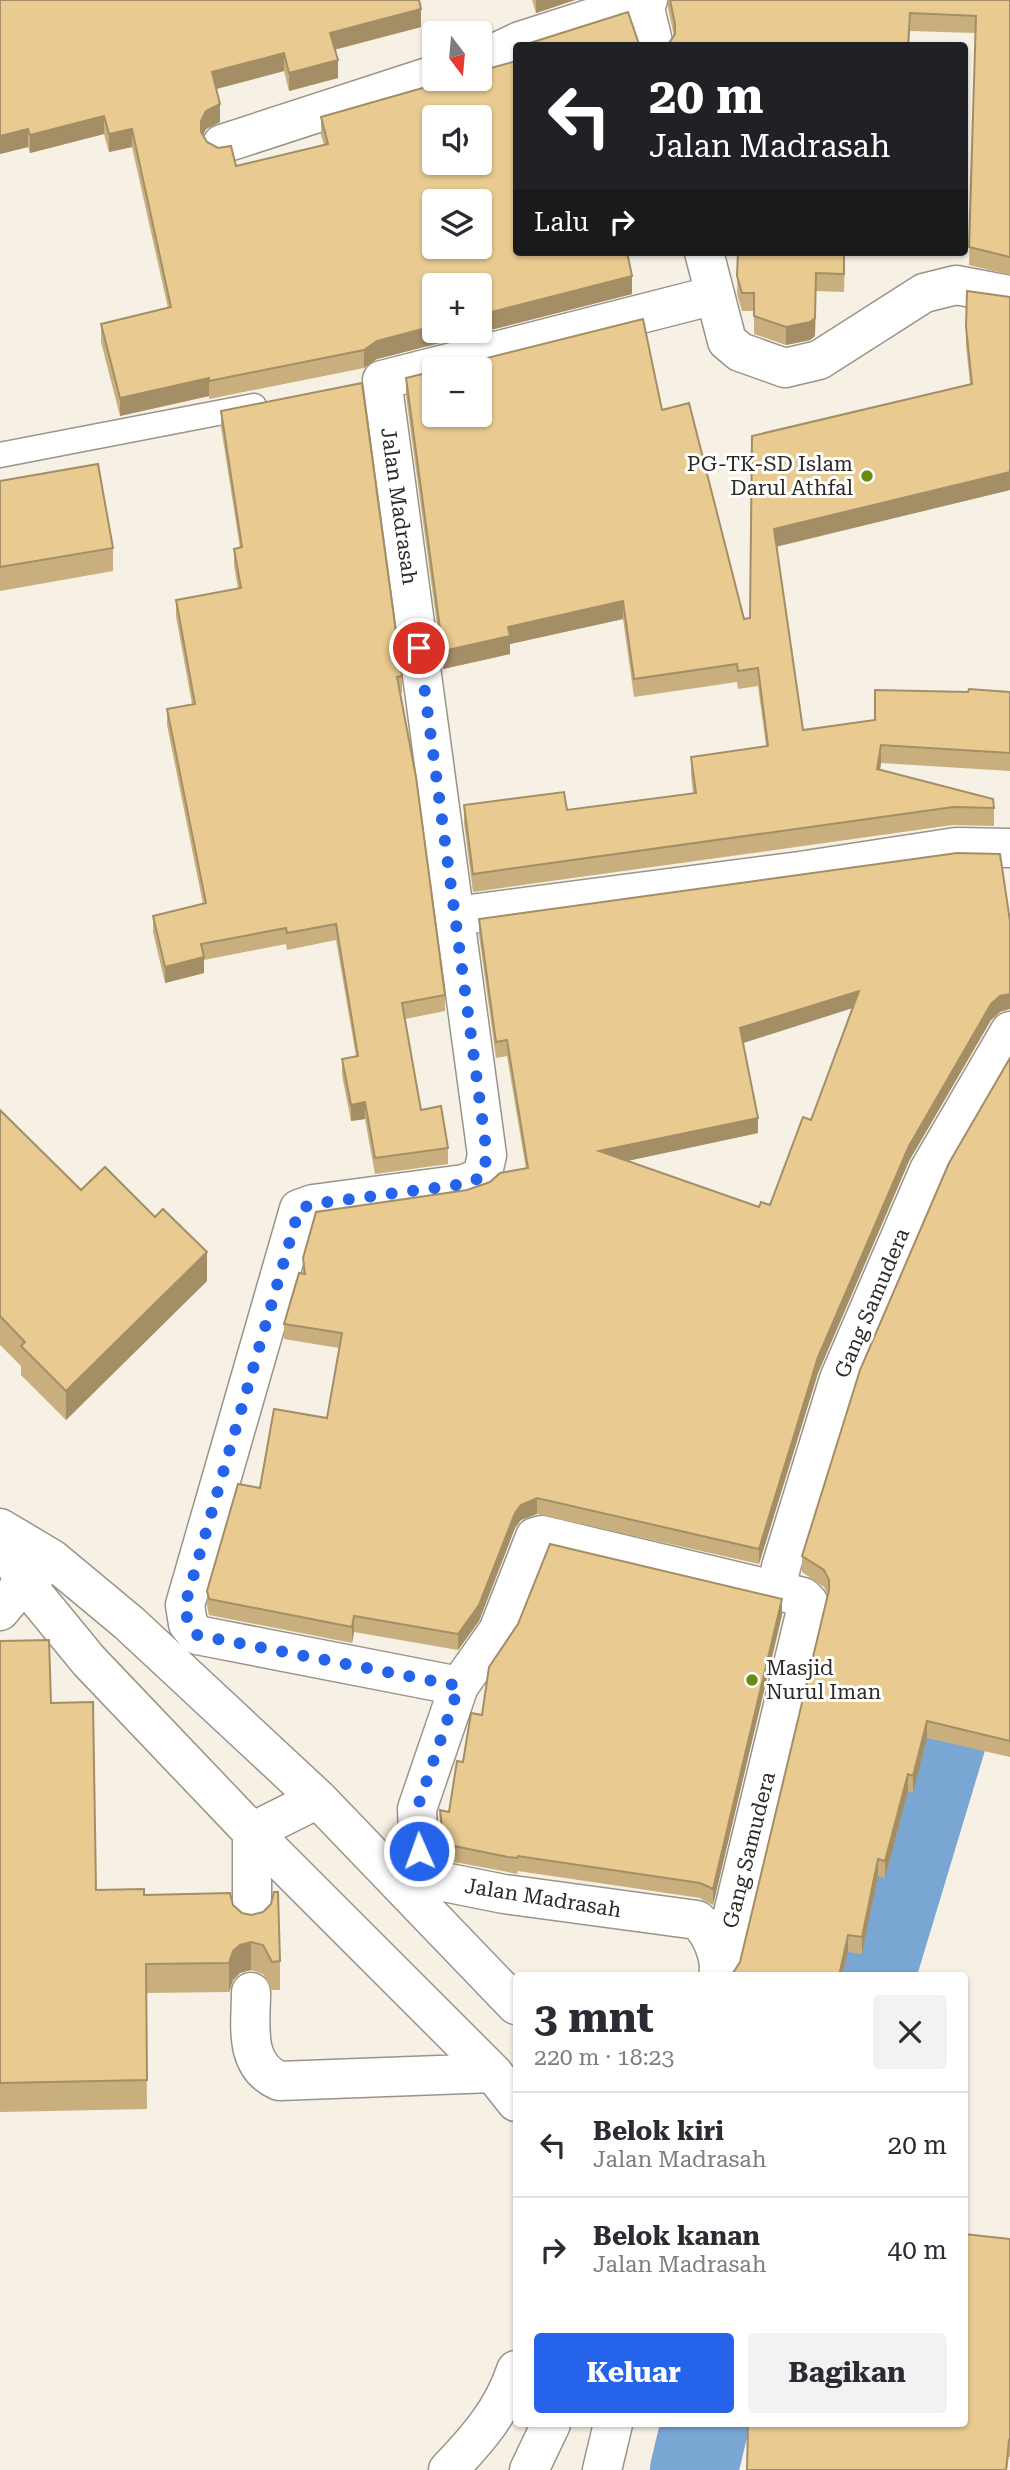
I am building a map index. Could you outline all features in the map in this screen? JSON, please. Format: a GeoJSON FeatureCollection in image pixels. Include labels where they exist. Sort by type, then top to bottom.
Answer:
{"type":"FeatureCollection","features":[{"type":"Feature","properties":{"kind":"street"},"geometry":{"type":"LineString","coordinates":[[521,42],[645,1],[653,42]]}},
{"type":"Feature","properties":{"kind":"street"},"geometry":{"type":"LineString","coordinates":[[492,55],[513,45]]}},
{"type":"Feature","properties":{"kind":"street"},"geometry":{"type":"LineString","coordinates":[[222,144],[422,79]]}},
{"type":"Feature","properties":{"kind":"street"},"geometry":{"type":"LineString","coordinates":[[705,256],[727,341],[740,352],[785,368],[819,360],[924,293],[956,285],[1010,295]]}},
{"type":"Feature","properties":{"kind":"street","name":"Jalan Madrasah"},"geometry":{"type":"LineString","coordinates":[[715,295],[369,382],[455,916],[487,1155],[482,1177],[464,1184],[313,1204],[299,1209],[185,1605],[188,1624],[197,1635],[459,1686],[417,1809],[419,1851],[424,1866],[444,1882],[504,1894],[697,1920],[709,1933],[719,1971]]}},
{"type":"Feature","properties":{"kind":"street"},"geometry":{"type":"LineString","coordinates":[[455,916],[786,873],[956,847],[1010,848]]}},
{"type":"Feature","properties":{"kind":"street","name":"Gang Samudera"},"geometry":{"type":"LineString","coordinates":[[776,1592],[781,1567],[839,1380],[929,1170],[1010,1031]]}},
{"type":"Feature","properties":{"kind":"street"},"geometry":{"type":"LineString","coordinates":[[0,1530],[38,1570],[89,1661],[252,1832],[493,2073],[513,2098]]}},
{"type":"Feature","properties":{"kind":"street","name":"Gang Samudera"},"geometry":{"type":"LineString","coordinates":[[459,1686],[498,1631],[535,1537],[542,1535],[803,1597],[808,1602],[719,1971]]}},
{"type":"Feature","properties":{"kind":"street"},"geometry":{"type":"LineString","coordinates":[[0,1611],[38,1570]]}},
{"type":"Feature","properties":{"kind":"street"},"geometry":{"type":"LineString","coordinates":[[38,1570],[129,1623],[318,1799],[513,2003]]}},
{"type":"Feature","properties":{"kind":"street"},"geometry":{"type":"LineString","coordinates":[[252,1832],[318,1799]]}},
{"type":"Feature","properties":{"kind":"street"},"geometry":{"type":"LineString","coordinates":[[251,1922],[252,1832]]}},
{"type":"Feature","properties":{"kind":"street"},"geometry":{"type":"LineString","coordinates":[[251,1992],[251,2045],[257,2065],[265,2075],[279,2081],[493,2073]]}},
{"type":"Feature","properties":{"kind":"street"},"geometry":{"type":"LineString","coordinates":[[448,2470],[482,2435],[513,2379]]}},
{"type":"Feature","properties":{"kind":"street"},"geometry":{"type":"LineString","coordinates":[[529,2470],[550,2427]]}},
{"type":"Feature","properties":{"kind":"street"},"geometry":{"type":"LineString","coordinates":[[602,2470],[611,2427]]}},
{"type":"Feature","properties":{"kind":"lane"},"geometry":{"type":"LineString","coordinates":[[0,455],[276,401]]}},
{"type":"Feature","properties":{"kind":"building"},"geometry":{"type":"Polygon","coordinates":[[[0,0],[419,0],[421,9],[330,33],[338,60],[289,73],[284,53],[212,72],[220,104],[206,111],[201,121],[201,132],[207,142],[218,148],[231,146],[236,166],[328,144],[321,117],[422,88],[422,91],[492,91],[492,68],[513,62],[513,256],[628,256],[632,276],[492,312],[492,273],[422,273],[422,329],[377,341],[364,350],[209,381],[209,378],[120,398],[101,324],[171,307],[132,129],[109,134],[104,116],[30,135],[28,129],[0,136],[0,0]]]}},
{"type":"Feature","properties":{"kind":"building"},"geometry":{"type":"Polygon","coordinates":[[[670,0],[1010,0],[1010,257],[969,247],[976,16],[910,13],[908,42],[670,42],[675,34],[670,0]]]}},
{"type":"Feature","properties":{"kind":"building"},"geometry":{"type":"Polygon","coordinates":[[[628,12],[638,42],[533,42],[628,12]]]}},
{"type":"Feature","properties":{"kind":"building"},"geometry":{"type":"Polygon","coordinates":[[[738,256],[844,256],[844,274],[816,273],[815,318],[810,322],[786,327],[754,316],[754,293],[742,293],[737,276],[738,256]]]}},
{"type":"Feature","properties":{"kind":"building"},"geometry":{"type":"Polygon","coordinates":[[[967,291],[1010,297],[1010,472],[774,529],[803,730],[875,720],[875,690],[968,692],[969,689],[1010,692],[1010,753],[881,745],[877,769],[993,799],[994,808],[953,807],[473,874],[464,805],[564,792],[567,810],[696,793],[691,757],[768,746],[758,668],[738,671],[737,664],[634,679],[623,601],[508,627],[510,636],[443,651],[406,378],[422,374],[422,427],[492,427],[491,357],[643,319],[662,410],[689,403],[744,619],[750,618],[752,436],[972,384],[966,327],[967,291]]]}},
{"type":"Feature","properties":{"kind":"building"},"geometry":{"type":"Polygon","coordinates":[[[362,383],[402,676],[397,677],[416,777],[445,995],[402,1003],[421,1110],[441,1106],[448,1148],[375,1158],[365,1102],[351,1105],[342,1059],[358,1056],[336,924],[287,933],[286,928],[201,944],[204,957],[165,967],[153,916],[206,903],[167,709],[195,704],[176,600],[241,588],[234,549],[242,547],[221,411],[362,383]]]}},
{"type":"Feature","properties":{"kind":"building"},"geometry":{"type":"Polygon","coordinates":[[[98,464],[113,548],[0,567],[0,481],[98,464]]]}},
{"type":"Feature","properties":{"kind":"building"},"geometry":{"type":"Polygon","coordinates":[[[957,853],[1000,854],[1010,921],[1010,994],[1000,996],[991,1004],[909,1146],[818,1357],[759,1549],[537,1498],[521,1505],[515,1513],[479,1605],[458,1634],[354,1616],[352,1627],[209,1599],[207,1591],[238,1484],[260,1488],[274,1409],[327,1418],[342,1333],[284,1324],[299,1273],[305,1274],[303,1258],[316,1212],[467,1190],[490,1182],[500,1173],[528,1168],[507,1040],[496,1042],[479,919],[957,853]],[[859,991],[740,1028],[758,1118],[599,1151],[759,1207],[761,1202],[770,1205],[803,1117],[811,1120],[859,991]]]}},
{"type":"Feature","properties":{"kind":"building"},"geometry":{"type":"Polygon","coordinates":[[[1010,1058],[1010,1741],[927,1721],[913,1776],[908,1774],[885,1861],[878,1859],[862,1937],[848,1935],[840,1972],[734,1972],[740,1962],[829,1590],[829,1580],[824,1570],[802,1556],[860,1370],[949,1163],[1010,1058]]]}},
{"type":"Feature","properties":{"kind":"building"},"geometry":{"type":"Polygon","coordinates":[[[0,1110],[81,1190],[105,1167],[155,1217],[163,1209],[207,1252],[66,1391],[21,1346],[25,1342],[0,1316],[0,1110]]]}},
{"type":"Feature","properties":{"kind":"building"},"geometry":{"type":"Polygon","coordinates":[[[550,1544],[782,1599],[713,1889],[700,1883],[518,1856],[508,1857],[454,1846],[443,1838],[440,1810],[449,1812],[457,1761],[463,1762],[471,1713],[482,1715],[489,1667],[518,1624],[550,1544]]]}},
{"type":"Feature","properties":{"kind":"building"},"geometry":{"type":"Polygon","coordinates":[[[49,1640],[51,1703],[93,1702],[96,1890],[144,1889],[144,1895],[230,1893],[233,1905],[242,1913],[251,1915],[263,1912],[271,1904],[274,1892],[278,1892],[280,1961],[272,1962],[263,1945],[251,1942],[240,1945],[233,1951],[229,1963],[146,1964],[147,2080],[0,2083],[0,1641],[49,1640]]]}},
{"type":"Feature","properties":{"kind":"building"},"geometry":{"type":"Polygon","coordinates":[[[968,2234],[1010,2239],[1010,2440],[1006,2470],[747,2470],[748,2427],[968,2427],[968,2234]]]}},
{"type":"Feature","properties":{"kind":"waterway"},"geometry":{"type":"LineString","coordinates":[[872,1972],[1010,1515]]}},
{"type":"Feature","properties":{"kind":"waterway"},"geometry":{"type":"LineString","coordinates":[[694,2470],[704,2427]]}},
{"type":"Feature","properties":{"kind":"place","name":"PG-TK-SD Islam Darul Athfal"},"geometry":{"type":"Point","coordinates":[867,476]}},
{"type":"Feature","properties":{"kind":"place","name":"Masjid Nurul Iman"},"geometry":{"type":"Point","coordinates":[752,1680]}},
{"type":"Feature","properties":{"kind":"route"},"geometry":{"type":"LineString","coordinates":[[419,648],[487,1155],[482,1177],[464,1184],[313,1204],[299,1209],[185,1605],[188,1624],[197,1635],[459,1686],[417,1809],[419,1851]]}}]}
